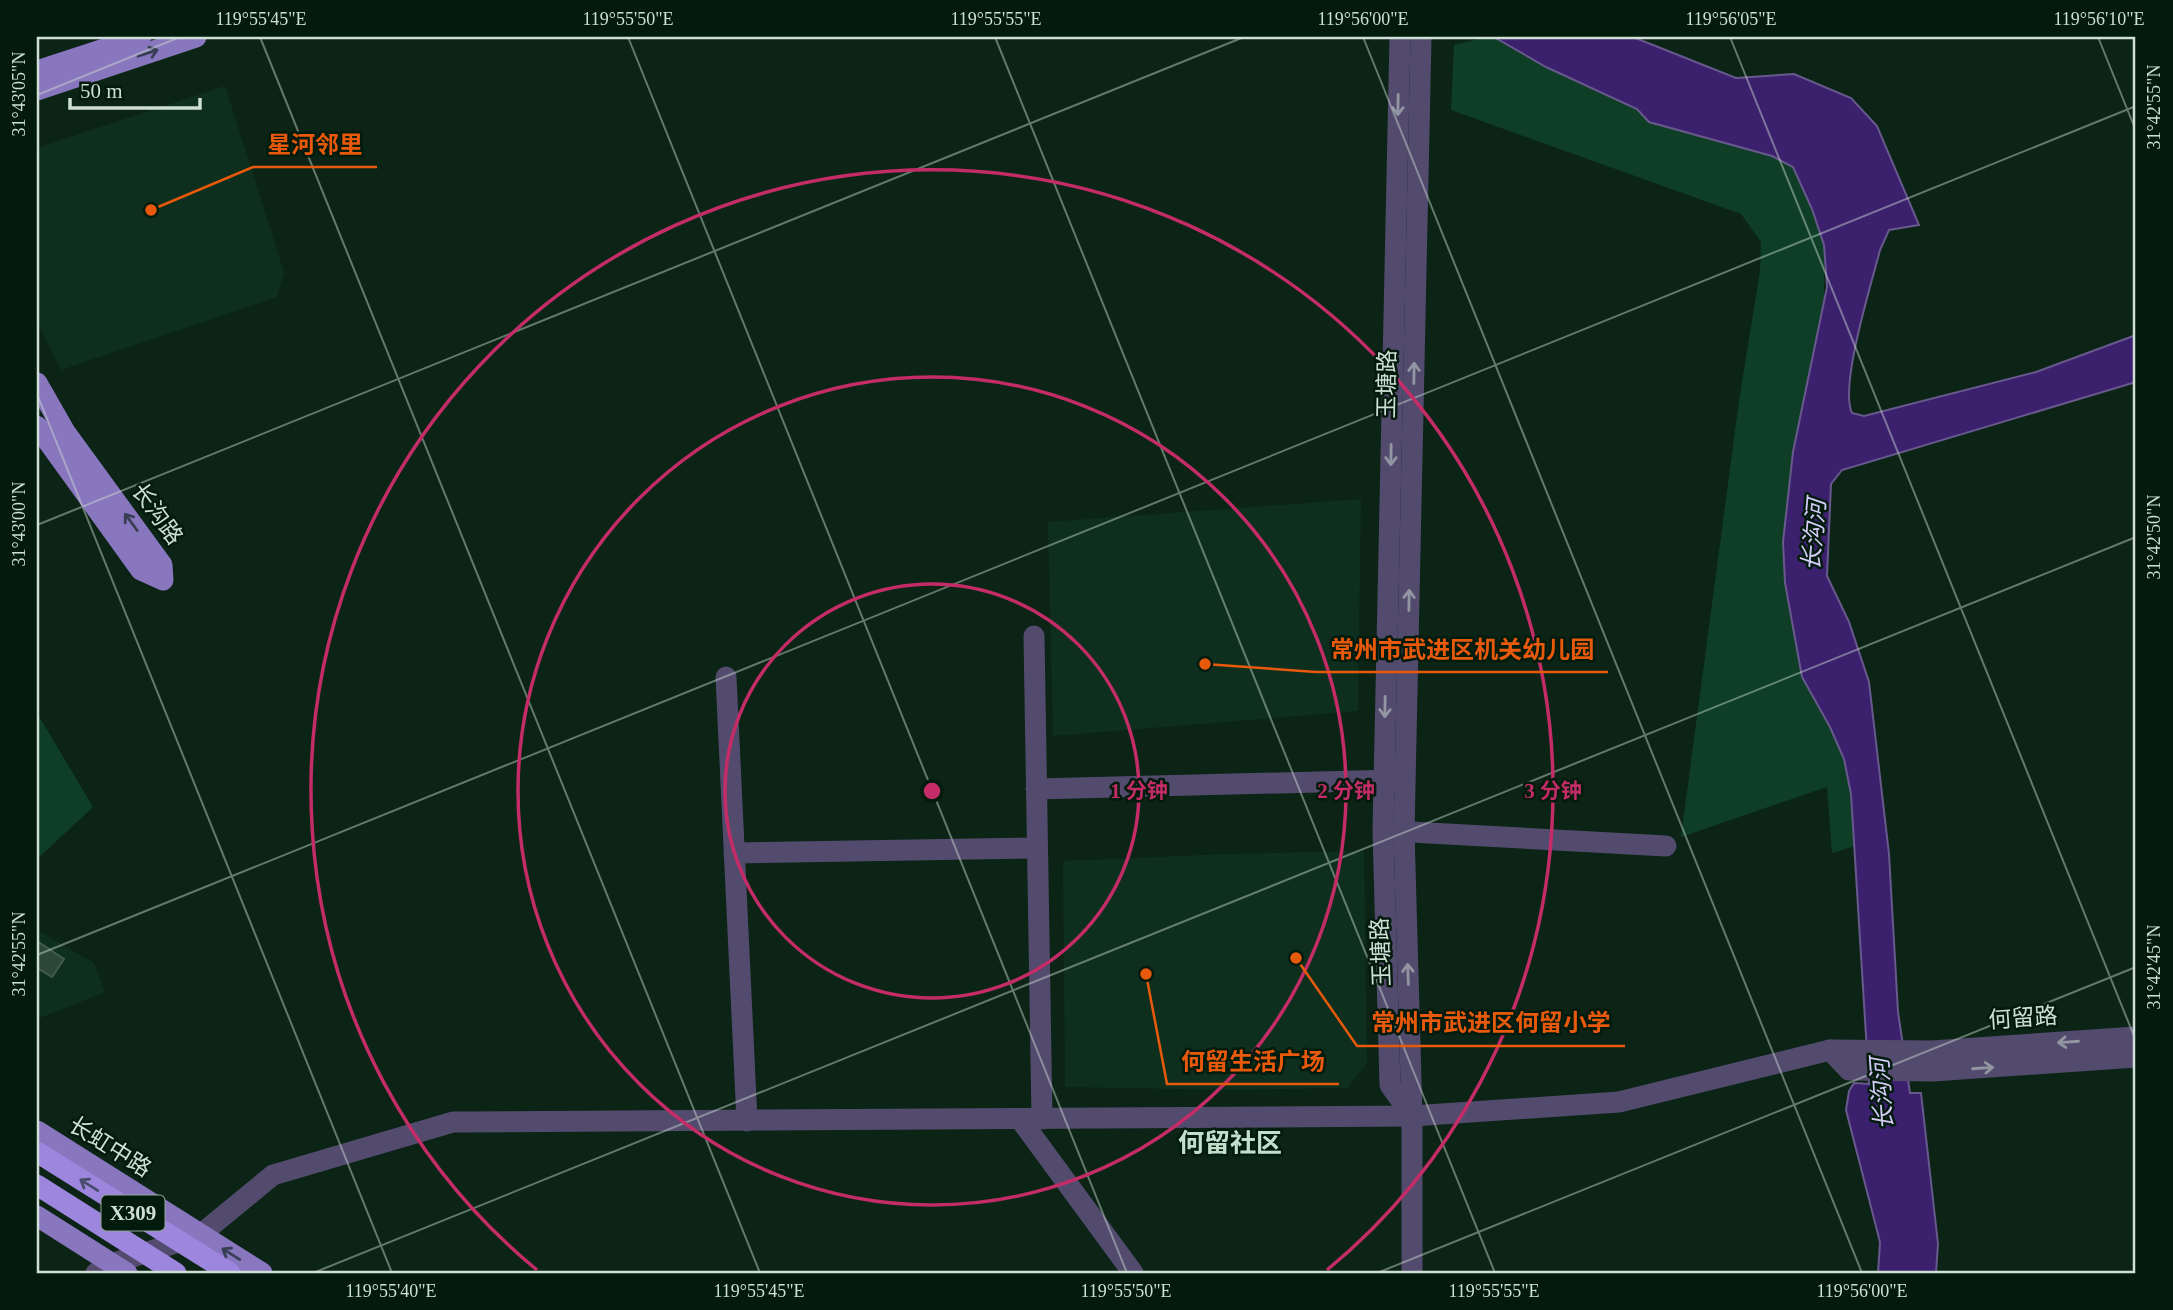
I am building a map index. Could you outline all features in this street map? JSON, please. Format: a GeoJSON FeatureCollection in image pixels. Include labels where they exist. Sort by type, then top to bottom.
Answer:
{"type":"FeatureCollection","features":[{"type":"Feature","properties":{"kind":"highway","name":"X309"},"geometry":{"type":"LineString","coordinates":[[37,1152],[230,1273]]}},
{"type":"Feature","properties":{"kind":"highway","name":"X309"},"geometry":{"type":"LineString","coordinates":[[37,1185],[176,1273]]}},
{"type":"Feature","properties":{"kind":"main road"},"geometry":{"type":"LineString","coordinates":[[37,71],[141,37]]}},
{"type":"Feature","properties":{"kind":"main road"},"geometry":{"type":"LineString","coordinates":[[37,90],[196,37]]}},
{"type":"Feature","properties":{"kind":"main road","name":"长沟路"},"geometry":{"type":"LineString","coordinates":[[37,383],[65,432],[162,565],[163,580],[141,570],[37,426]]}},
{"type":"Feature","properties":{"kind":"main road","name":"长虹中路"},"geometry":{"type":"LineString","coordinates":[[37,1131],[262,1273]]}},
{"type":"Feature","properties":{"kind":"main road"},"geometry":{"type":"LineString","coordinates":[[37,1216],[112,1270]]}},
{"type":"Feature","properties":{"kind":"street","name":"玉塘路"},"geometry":{"type":"LineString","coordinates":[[1400,37],[1394,831],[1412,1116],[1412,1273]]}},
{"type":"Feature","properties":{"kind":"street","name":"玉塘路"},"geometry":{"type":"LineString","coordinates":[[1394,780],[1420,37]]}},
{"type":"Feature","properties":{"kind":"street"},"geometry":{"type":"LineString","coordinates":[[1034,636],[1042,1119]]}},
{"type":"Feature","properties":{"kind":"street"},"geometry":{"type":"LineString","coordinates":[[726,677],[747,1121]]}},
{"type":"Feature","properties":{"kind":"street"},"geometry":{"type":"LineString","coordinates":[[1037,789],[1394,780]]}},
{"type":"Feature","properties":{"kind":"street"},"geometry":{"type":"LineString","coordinates":[[1394,831],[1666,846]]}},
{"type":"Feature","properties":{"kind":"street"},"geometry":{"type":"LineString","coordinates":[[734,853],[1037,848]]}},
{"type":"Feature","properties":{"kind":"street","name":"何留路"},"geometry":{"type":"LineString","coordinates":[[1914,1061],[2136,1037]]}},
{"type":"Feature","properties":{"kind":"street"},"geometry":{"type":"LineString","coordinates":[[112,1270],[201,1235],[273,1175],[453,1122],[1412,1116],[1619,1102],[1830,1050],[1856,1063],[1914,1061]]}},
{"type":"Feature","properties":{"kind":"street","name":"何留路"},"geometry":{"type":"LineString","coordinates":[[1914,1061],[2136,1057]]}},
{"type":"Feature","properties":{"kind":"street"},"geometry":{"type":"LineString","coordinates":[[1020,1119],[1133,1273]]}},
{"type":"Feature","properties":{"kind":"shaded area"},"geometry":{"type":"Polygon","coordinates":[[[1494,37],[1546,67],[1637,109],[1649,122],[1772,156],[1793,167],[1812,209],[1824,245],[1824,298],[1793,452],[1802,677],[1824,715],[1844,759],[1851,794],[1855,846],[1832,853],[1827,787],[1681,837],[1739,401],[1760,271],[1761,242],[1741,214],[1451,110],[1454,45],[1494,37]]]}},
{"type":"Feature","properties":{"kind":"shaded area"},"geometry":{"type":"Polygon","coordinates":[[[225,86],[284,272],[277,297],[61,370],[37,322],[37,148],[225,86]]]}},
{"type":"Feature","properties":{"kind":"shaded area"},"geometry":{"type":"Polygon","coordinates":[[[1361,499],[1358,711],[1053,736],[1048,522],[1361,499]]]}},
{"type":"Feature","properties":{"kind":"shaded area"},"geometry":{"type":"Polygon","coordinates":[[[37,713],[93,807],[37,859],[37,713]]]}},
{"type":"Feature","properties":{"kind":"shaded area"},"geometry":{"type":"Polygon","coordinates":[[[1364,851],[1367,1063],[1347,1088],[1229,1090],[1065,1087],[1063,861],[1364,851]]]}},
{"type":"Feature","properties":{"kind":"shaded area"},"geometry":{"type":"Polygon","coordinates":[[[37,930],[94,963],[105,992],[37,1019],[37,930]]]}},
{"type":"Feature","properties":{"kind":"water","name":"长沟河"},"geometry":{"type":"Polygon","coordinates":[[[1494,37],[1633,37],[1736,78],[1794,74],[1851,98],[1877,126],[1919,225],[1889,230],[1880,250],[1853,358],[1849,400],[1852,413],[1864,416],[2036,372],[2136,335],[2136,382],[1842,470],[1831,484],[1827,576],[1849,622],[1869,682],[1889,854],[1898,1012],[1910,1093],[1921,1093],[1938,1244],[1936,1273],[1878,1273],[1880,1242],[1846,1110],[1849,1091],[1854,1083],[1869,1084],[1851,794],[1844,759],[1830,727],[1802,677],[1785,583],[1783,542],[1793,452],[1827,287],[1824,245],[1812,209],[1793,167],[1772,156],[1649,122],[1637,109],[1546,67],[1494,37]]]}},
{"type":"Feature","properties":{"kind":"building"},"geometry":{"type":"Polygon","coordinates":[[[37,941],[64,959],[52,977],[37,968],[37,941]]]}},
{"type":"Feature","properties":{"kind":"place","name":"星河邻里"},"geometry":{"type":"Point","coordinates":[151,210]}},
{"type":"Feature","properties":{"kind":"place","name":"常州市武进区机关幼儿园"},"geometry":{"type":"Point","coordinates":[1205,664]}},
{"type":"Feature","properties":{"kind":"place","name":"常州市武进区何留小学"},"geometry":{"type":"Point","coordinates":[1296,958]}},
{"type":"Feature","properties":{"kind":"place","name":"何留生活广场"},"geometry":{"type":"Point","coordinates":[1146,974]}},
{"type":"Feature","properties":{"kind":"district","name":"何留社区"},"geometry":{"type":"Point","coordinates":[1230,1143]}}]}
